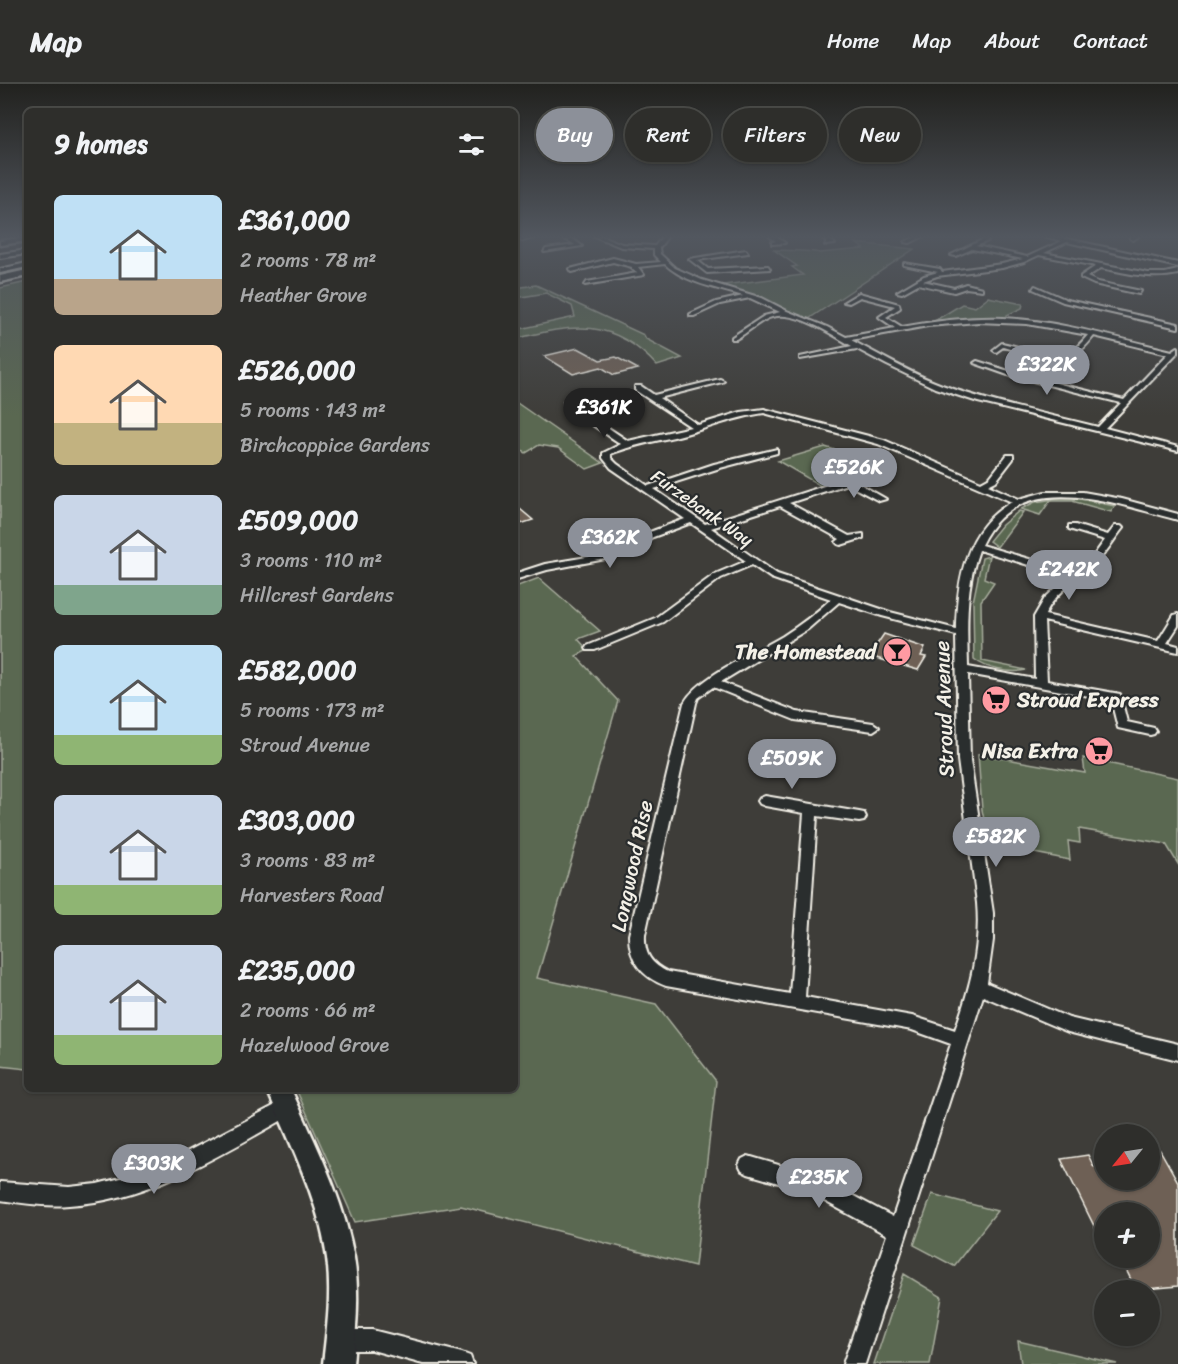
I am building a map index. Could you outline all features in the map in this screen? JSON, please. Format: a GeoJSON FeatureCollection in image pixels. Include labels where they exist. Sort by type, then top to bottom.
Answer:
{"type":"FeatureCollection","features":[{"type":"Feature","properties":{"kind":"street"},"geometry":{"type":"LineString","coordinates":[[692,315],[718,303],[750,296],[846,339],[857,347],[938,386],[981,400],[1178,449]]}},
{"type":"Feature","properties":{"kind":"street"},"geometry":{"type":"LineString","coordinates":[[847,302],[858,296]]}},
{"type":"Feature","properties":{"kind":"street"},"geometry":{"type":"LineString","coordinates":[[862,296],[897,304],[899,306],[882,317],[902,330]]}},
{"type":"Feature","properties":{"kind":"street"},"geometry":{"type":"LineString","coordinates":[[1053,296],[1065,301],[1178,326]]}},
{"type":"Feature","properties":{"kind":"street"},"geometry":{"type":"LineString","coordinates":[[734,338],[766,317],[785,312]]}},
{"type":"Feature","properties":{"kind":"street"},"geometry":{"type":"LineString","coordinates":[[846,339],[954,321],[980,320],[1029,322],[1175,351],[1167,364],[1125,402],[1099,430]]}},
{"type":"Feature","properties":{"kind":"street"},"geometry":{"type":"LineString","coordinates":[[996,350],[1002,345],[1052,354],[1068,354],[1074,352],[1092,335]]}},
{"type":"Feature","properties":{"kind":"street"},"geometry":{"type":"LineString","coordinates":[[802,358],[857,347]]}},
{"type":"Feature","properties":{"kind":"street"},"geometry":{"type":"LineString","coordinates":[[976,363],[1010,374],[1125,402]]}},
{"type":"Feature","properties":{"kind":"street"},"geometry":{"type":"LineString","coordinates":[[653,397],[698,384],[720,381]]}},
{"type":"Feature","properties":{"kind":"street"},"geometry":{"type":"LineString","coordinates":[[638,391],[653,397],[696,427]]}},
{"type":"Feature","properties":{"kind":"street"},"geometry":{"type":"LineString","coordinates":[[567,404],[627,444]]}},
{"type":"Feature","properties":{"kind":"street","name":"Furzebank Way"},"geometry":{"type":"LineString","coordinates":[[962,633],[894,617],[786,582],[751,562],[646,489],[606,458],[607,453],[627,444],[752,412],[778,413],[881,442],[1019,502]]}},
{"type":"Feature","properties":{"kind":"street"},"geometry":{"type":"LineString","coordinates":[[646,489],[717,466],[774,451]]}},
{"type":"Feature","properties":{"kind":"street"},"geometry":{"type":"LineString","coordinates":[[983,485],[993,479],[1009,459],[996,457]]}},
{"type":"Feature","properties":{"kind":"street"},"geometry":{"type":"LineString","coordinates":[[838,476],[882,499]]}},
{"type":"Feature","properties":{"kind":"street"},"geometry":{"type":"LineString","coordinates":[[702,528],[848,481]]}},
{"type":"Feature","properties":{"kind":"street","name":"Stroud Avenue"},"geometry":{"type":"LineString","coordinates":[[854,1364],[978,987],[985,951],[986,924],[963,747],[963,588],[975,546],[996,518],[1019,502],[1048,495],[1086,496],[1178,517]]}},
{"type":"Feature","properties":{"kind":"street"},"geometry":{"type":"LineString","coordinates":[[782,503],[844,541],[860,536]]}},
{"type":"Feature","properties":{"kind":"street"},"geometry":{"type":"LineString","coordinates":[[518,576],[545,567],[608,556],[650,535],[691,520]]}},
{"type":"Feature","properties":{"kind":"street"},"geometry":{"type":"LineString","coordinates":[[1072,527],[1110,539]]}},
{"type":"Feature","properties":{"kind":"street"},"geometry":{"type":"LineString","coordinates":[[1041,684],[1039,616],[1041,609],[1050,598],[1099,555],[1118,528]]}},
{"type":"Feature","properties":{"kind":"street"},"geometry":{"type":"LineString","coordinates":[[975,546],[1076,576]]}},
{"type":"Feature","properties":{"kind":"street"},"geometry":{"type":"LineString","coordinates":[[591,648],[659,620],[718,576],[751,562]]}},
{"type":"Feature","properties":{"kind":"street","name":"Longwood Rise"},"geometry":{"type":"LineString","coordinates":[[837,598],[826,610],[801,629],[713,683],[694,696],[690,703],[637,935],[638,956],[655,975],[666,978],[912,1023],[961,1040]]}},
{"type":"Feature","properties":{"kind":"street"},"geometry":{"type":"LineString","coordinates":[[1039,616],[1178,649]]}},
{"type":"Feature","properties":{"kind":"street"},"geometry":{"type":"LineString","coordinates":[[1162,644],[1178,617]]}},
{"type":"Feature","properties":{"kind":"street"},"geometry":{"type":"LineString","coordinates":[[962,669],[1116,697],[1122,725],[1150,731]]}},
{"type":"Feature","properties":{"kind":"street"},"geometry":{"type":"LineString","coordinates":[[713,683],[795,716],[873,727]]}},
{"type":"Feature","properties":{"kind":"street"},"geometry":{"type":"LineString","coordinates":[[765,801],[812,815],[859,817]]}},
{"type":"Feature","properties":{"kind":"street"},"geometry":{"type":"LineString","coordinates":[[797,1003],[812,815]]}},
{"type":"Feature","properties":{"kind":"street"},"geometry":{"type":"LineString","coordinates":[[978,987],[1068,1025],[1178,1052]]}},
{"type":"Feature","properties":{"kind":"street"},"geometry":{"type":"LineString","coordinates":[[0,1191],[70,1196],[128,1186],[165,1172],[283,1099],[318,1181],[339,1246],[343,1292],[340,1352],[372,1340],[462,1364]]}},
{"type":"Feature","properties":{"kind":"street"},"geometry":{"type":"LineString","coordinates":[[748,1165],[769,1169],[809,1183],[897,1230]]}},
{"type":"Feature","properties":{"kind":"green space"},"geometry":{"type":"Polygon","coordinates":[[[0,296],[24,296],[24,1069],[0,1066],[0,296]]]}},
{"type":"Feature","properties":{"kind":"green space"},"geometry":{"type":"Polygon","coordinates":[[[551,296],[559,296],[644,335],[646,339],[682,358],[657,366],[641,350],[624,339],[591,328],[555,330],[518,338],[518,329],[575,317],[572,306],[551,296]]]}},
{"type":"Feature","properties":{"kind":"green space"},"geometry":{"type":"Polygon","coordinates":[[[754,296],[844,296],[807,320],[754,296]]]}},
{"type":"Feature","properties":{"kind":"green space"},"geometry":{"type":"Polygon","coordinates":[[[988,297],[1023,304],[1022,308],[1007,315],[1007,318],[936,320],[962,304],[975,307],[988,297]]]}},
{"type":"Feature","properties":{"kind":"green space"},"geometry":{"type":"Polygon","coordinates":[[[518,404],[603,463],[587,469],[558,448],[539,445],[526,453],[518,449],[518,430],[520,429],[518,427],[518,404]]]}},
{"type":"Feature","properties":{"kind":"green space"},"geometry":{"type":"Polygon","coordinates":[[[825,447],[872,461],[832,477],[837,480],[821,486],[778,461],[825,447]]]}},
{"type":"Feature","properties":{"kind":"green space"},"geometry":{"type":"Polygon","coordinates":[[[1054,499],[1080,499],[1115,506],[1111,512],[1072,501],[1050,501],[1040,515],[1021,509],[1035,502],[1054,499]]]}},
{"type":"Feature","properties":{"kind":"green space"},"geometry":{"type":"Polygon","coordinates":[[[1019,511],[1023,512],[997,547],[989,541],[1002,525],[1019,511]]]}},
{"type":"Feature","properties":{"kind":"green space"},"geometry":{"type":"Polygon","coordinates":[[[989,556],[984,578],[994,582],[981,601],[982,661],[1026,670],[999,670],[985,666],[974,659],[973,602],[982,558],[989,556]]]}},
{"type":"Feature","properties":{"kind":"green space"},"geometry":{"type":"Polygon","coordinates":[[[539,578],[600,631],[578,639],[588,650],[576,656],[618,701],[537,978],[656,1004],[716,1081],[695,1266],[461,1206],[355,1222],[297,1092],[518,1092],[518,586],[539,578]]]}},
{"type":"Feature","properties":{"kind":"green space"},"geometry":{"type":"Polygon","coordinates":[[[978,754],[1085,773],[1083,758],[1178,778],[1178,864],[1166,844],[1079,829],[1080,843],[1068,841],[1070,860],[989,844],[982,810],[978,754]]]}},
{"type":"Feature","properties":{"kind":"green space"},"geometry":{"type":"Polygon","coordinates":[[[932,1194],[997,1211],[954,1266],[914,1245],[932,1194]]]}},
{"type":"Feature","properties":{"kind":"green space"},"geometry":{"type":"Polygon","coordinates":[[[904,1274],[942,1297],[930,1364],[874,1364],[904,1274]]]}},
{"type":"Feature","properties":{"kind":"green space"},"geometry":{"type":"Polygon","coordinates":[[[1018,1341],[1117,1364],[1021,1364],[1018,1341]]]}},
{"type":"Feature","properties":{"kind":"building"},"geometry":{"type":"Polygon","coordinates":[[[578,348],[600,360],[616,357],[638,369],[614,375],[601,367],[573,374],[544,356],[578,348]]]}},
{"type":"Feature","properties":{"kind":"building"},"geometry":{"type":"Polygon","coordinates":[[[518,507],[533,520],[518,525],[518,507]]]}},
{"type":"Feature","properties":{"kind":"building","name":"The Homestead"},"geometry":{"type":"Polygon","coordinates":[[[884,634],[925,648],[921,656],[926,657],[918,670],[869,656],[884,634]]]}},
{"type":"Feature","properties":{"kind":"building"},"geometry":{"type":"Polygon","coordinates":[[[1160,1150],[1178,1182],[1178,1286],[1160,1288],[1160,1280],[1131,1280],[1125,1268],[1160,1268],[1160,1202],[1094,1202],[1094,1226],[1061,1159],[1088,1155],[1094,1167],[1094,1190],[1160,1190],[1160,1150]]]}},
{"type":"Feature","properties":{"kind":"place","name":"The Homestead"},"geometry":{"type":"Point","coordinates":[897,652]}},
{"type":"Feature","properties":{"kind":"place","name":"Stroud Express"},"geometry":{"type":"Point","coordinates":[996,700]}},
{"type":"Feature","properties":{"kind":"place","name":"Nisa Extra"},"geometry":{"type":"Point","coordinates":[1099,751]}}]}
